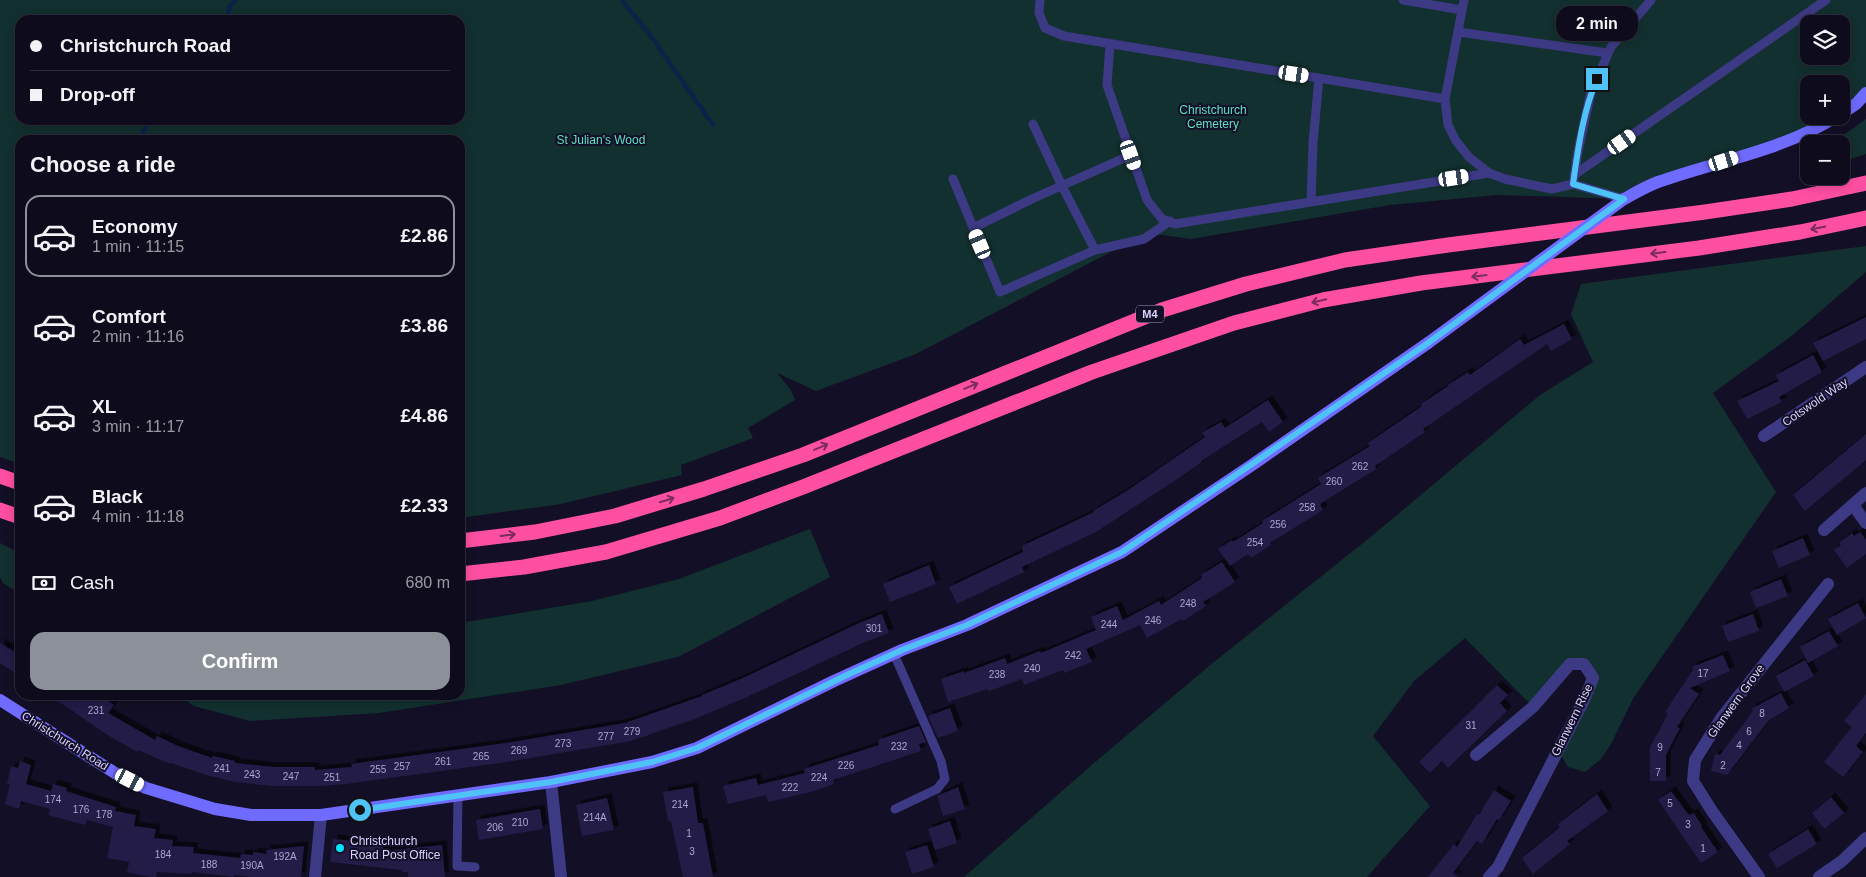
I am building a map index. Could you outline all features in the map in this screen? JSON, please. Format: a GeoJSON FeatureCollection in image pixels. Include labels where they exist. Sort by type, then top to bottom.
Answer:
{"type":"FeatureCollection","features":[{"type":"Feature","properties":{"kind":"highway","name":"M4"},"geometry":{"type":"LineString","coordinates":[[465,539],[535,532],[615,516],[704,489],[803,455],[1162,310],[1246,284],[1344,260],[1705,212],[1792,199],[1866,183]]}},
{"type":"Feature","properties":{"kind":"highway"},"geometry":{"type":"LineString","coordinates":[[465,573],[524,567],[606,552],[720,518],[1092,372],[1234,323],[1323,300],[1421,283],[1699,248],[1800,232],[1866,218]]}},
{"type":"Feature","properties":{"kind":"highway"},"geometry":{"type":"LineString","coordinates":[[0,476],[15,481]]}},
{"type":"Feature","properties":{"kind":"highway"},"geometry":{"type":"LineString","coordinates":[[0,510],[15,515]]}},
{"type":"Feature","properties":{"kind":"street"},"geometry":{"type":"LineString","coordinates":[[1850,108],[1866,93]]}},
{"type":"Feature","properties":{"kind":"street","name":"Christchurch Road"},"geometry":{"type":"LineString","coordinates":[[0,700],[115,773],[146,788],[215,809],[251,814],[321,815],[551,782],[652,762],[697,748],[894,654],[967,625],[1122,552],[1428,343],[1624,199],[1656,182],[1791,140],[1823,125]]}},
{"type":"Feature","properties":{"kind":"street","name":"Cotswold Way"},"geometry":{"type":"LineString","coordinates":[[1764,436],[1866,367]]}},
{"type":"Feature","properties":{"kind":"street"},"geometry":{"type":"LineString","coordinates":[[1824,530],[1866,493]]}},
{"type":"Feature","properties":{"kind":"street"},"geometry":{"type":"LineString","coordinates":[[1853,505],[1866,523]]}},
{"type":"Feature","properties":{"kind":"street","name":"Glanwern Grove"},"geometry":{"type":"LineString","coordinates":[[1759,877],[1693,781],[1695,760],[1722,717],[1828,584]]}},
{"type":"Feature","properties":{"kind":"street","name":"Glanwern Rise"},"geometry":{"type":"LineString","coordinates":[[1476,755],[1532,707],[1570,664],[1584,664],[1592,678],[1584,700],[1498,867],[1490,877]]}},
{"type":"Feature","properties":{"kind":"street"},"geometry":{"type":"LineString","coordinates":[[551,782],[561,877]]}},
{"type":"Feature","properties":{"kind":"street"},"geometry":{"type":"LineString","coordinates":[[315,877],[321,815]]}},
{"type":"Feature","properties":{"kind":"street"},"geometry":{"type":"LineString","coordinates":[[1819,877],[1842,861],[1866,838]]}},
{"type":"Feature","properties":{"kind":"lane"},"geometry":{"type":"LineString","coordinates":[[1040,0],[1040,13],[1045,28],[1064,36],[1445,99]]}},
{"type":"Feature","properties":{"kind":"lane"},"geometry":{"type":"LineString","coordinates":[[1403,0],[1462,10]]}},
{"type":"Feature","properties":{"kind":"lane"},"geometry":{"type":"LineString","coordinates":[[1464,0],[1445,99],[1448,125],[1456,141],[1470,157],[1490,173],[1505,179],[1552,189],[1574,179],[1826,0]]}},
{"type":"Feature","properties":{"kind":"lane"},"geometry":{"type":"LineString","coordinates":[[1574,179],[1591,92],[1611,47],[1651,0]]}},
{"type":"Feature","properties":{"kind":"lane"},"geometry":{"type":"LineString","coordinates":[[1458,32],[1608,53]]}},
{"type":"Feature","properties":{"kind":"lane"},"geometry":{"type":"LineString","coordinates":[[1110,44],[1107,85],[1147,200],[1162,219],[1175,224],[1490,173]]}},
{"type":"Feature","properties":{"kind":"lane"},"geometry":{"type":"LineString","coordinates":[[1311,202],[1313,143],[1319,78]]}},
{"type":"Feature","properties":{"kind":"lane"},"geometry":{"type":"LineString","coordinates":[[1033,124],[1095,250]]}},
{"type":"Feature","properties":{"kind":"lane"},"geometry":{"type":"LineString","coordinates":[[973,228],[1131,155]]}},
{"type":"Feature","properties":{"kind":"lane"},"geometry":{"type":"LineString","coordinates":[[953,179],[1000,292],[1095,250],[1144,239],[1170,221]]}},
{"type":"Feature","properties":{"kind":"lane"},"geometry":{"type":"LineString","coordinates":[[1574,179],[1624,199]]}},
{"type":"Feature","properties":{"kind":"lane"},"geometry":{"type":"LineString","coordinates":[[894,654],[941,762],[945,778],[937,789],[895,809]]}},
{"type":"Feature","properties":{"kind":"lane"},"geometry":{"type":"LineString","coordinates":[[458,795],[457,866],[475,867]]}},
{"type":"Feature","properties":{"kind":"green space"},"geometry":{"type":"Polygon","coordinates":[[[0,0],[1866,0],[1866,93],[1850,106],[1850,75],[1800,75],[1800,125],[1814,125],[1624,199],[1497,195],[1390,205],[1191,239],[1147,233],[916,354],[816,391],[777,373],[791,390],[795,400],[748,428],[753,438],[681,465],[682,475],[561,504],[465,517],[465,135],[15,135],[15,462],[0,457],[0,0]]]}},
{"type":"Feature","properties":{"kind":"green space"},"geometry":{"type":"Polygon","coordinates":[[[1866,119],[1866,154],[1850,159],[1850,135],[1844,135],[1866,119]]]}},
{"type":"Feature","properties":{"kind":"green space"},"geometry":{"type":"Polygon","coordinates":[[[1866,246],[1866,272],[1794,334],[1713,393],[1776,492],[1634,697],[1610,746],[1600,760],[1585,772],[1568,767],[1558,750],[1592,678],[1584,664],[1570,664],[1533,707],[1465,638],[1414,681],[1373,736],[1430,806],[1367,877],[964,877],[1094,763],[1209,666],[1373,535],[1540,395],[1593,362],[1571,314],[1581,284],[1866,246]]]}},
{"type":"Feature","properties":{"kind":"green space"},"geometry":{"type":"Polygon","coordinates":[[[810,529],[830,577],[678,657],[561,685],[465,700],[465,622],[592,601],[679,579],[810,529]]]}},
{"type":"Feature","properties":{"kind":"green space"},"geometry":{"type":"Polygon","coordinates":[[[0,543],[15,550],[15,591],[3,583],[0,577],[0,543]]]}},
{"type":"Feature","properties":{"kind":"green space"},"geometry":{"type":"Polygon","coordinates":[[[185,700],[464,700],[379,713],[250,721],[194,706],[185,700]]]}},
{"type":"Feature","properties":{"kind":"building"},"geometry":{"type":"Polygon","coordinates":[[[1866,317],[1866,339],[1823,361],[1813,343],[1866,317]]]}},
{"type":"Feature","properties":{"kind":"building"},"geometry":{"type":"Polygon","coordinates":[[[1564,324],[1572,339],[1551,351],[1547,344],[1423,429],[1425,432],[1375,466],[1376,469],[1320,504],[1323,510],[1270,543],[1271,545],[1251,558],[1248,554],[1230,566],[1218,549],[1232,540],[1233,542],[1263,523],[1262,521],[1321,484],[1318,478],[1370,446],[1368,443],[1422,406],[1421,404],[1448,385],[1468,372],[1470,375],[1520,339],[1524,345],[1564,324]]]}},
{"type":"Feature","properties":{"kind":"building"},"geometry":{"type":"Polygon","coordinates":[[[1813,355],[1822,372],[1779,397],[1782,402],[1747,419],[1737,401],[1779,381],[1776,375],[1813,355]]]}},
{"type":"Feature","properties":{"kind":"building"},"geometry":{"type":"Polygon","coordinates":[[[1268,400],[1283,422],[1269,432],[1262,422],[1096,532],[1022,567],[1024,572],[957,604],[949,587],[1023,552],[1022,546],[1094,512],[1205,437],[1202,433],[1221,422],[1225,428],[1268,400]]]}},
{"type":"Feature","properties":{"kind":"building"},"geometry":{"type":"Polygon","coordinates":[[[1866,434],[1866,460],[1805,511],[1793,495],[1866,434]]]}},
{"type":"Feature","properties":{"kind":"building"},"geometry":{"type":"Polygon","coordinates":[[[1860,532],[1866,540],[1866,554],[1847,568],[1834,550],[1841,545],[1839,543],[1852,533],[1854,536],[1860,532]]]}},
{"type":"Feature","properties":{"kind":"building"},"geometry":{"type":"Polygon","coordinates":[[[1803,538],[1810,555],[1779,568],[1772,551],[1803,538]]]}},
{"type":"Feature","properties":{"kind":"building"},"geometry":{"type":"Polygon","coordinates":[[[1222,562],[1235,582],[1203,602],[1206,606],[1183,621],[1182,619],[1147,638],[1140,625],[1086,649],[1092,662],[1064,673],[1063,670],[1024,685],[1022,679],[989,691],[988,689],[948,702],[941,679],[1005,658],[1007,664],[1040,651],[1041,653],[1096,630],[1091,617],[1117,606],[1123,620],[1159,601],[1161,605],[1202,578],[1201,575],[1222,562]]]}},
{"type":"Feature","properties":{"kind":"building"},"geometry":{"type":"Polygon","coordinates":[[[929,565],[936,584],[890,602],[883,584],[929,565]]]}},
{"type":"Feature","properties":{"kind":"building"},"geometry":{"type":"Polygon","coordinates":[[[1781,579],[1788,596],[1756,608],[1750,592],[1781,579]]]}},
{"type":"Feature","properties":{"kind":"building"},"geometry":{"type":"Polygon","coordinates":[[[1858,603],[1866,618],[1837,635],[1828,619],[1858,603]]]}},
{"type":"Feature","properties":{"kind":"building"},"geometry":{"type":"Polygon","coordinates":[[[882,614],[889,633],[697,718],[631,741],[507,762],[346,784],[272,786],[235,782],[206,775],[170,764],[138,750],[137,752],[106,734],[56,700],[106,700],[114,705],[108,713],[155,740],[157,736],[212,758],[213,756],[235,761],[235,763],[273,767],[315,767],[315,770],[352,767],[351,764],[506,743],[625,723],[702,696],[882,614]]]}},
{"type":"Feature","properties":{"kind":"building"},"geometry":{"type":"Polygon","coordinates":[[[1753,614],[1759,631],[1728,642],[1722,626],[1753,614]]]}},
{"type":"Feature","properties":{"kind":"building"},"geometry":{"type":"Polygon","coordinates":[[[1829,631],[1838,646],[1808,663],[1800,647],[1829,631]]]}},
{"type":"Feature","properties":{"kind":"building"},"geometry":{"type":"Polygon","coordinates":[[[0,643],[15,652],[15,673],[0,663],[0,643]]]}},
{"type":"Feature","properties":{"kind":"building"},"geometry":{"type":"Polygon","coordinates":[[[1723,655],[1730,671],[1690,688],[1699,694],[1677,727],[1680,728],[1666,755],[1666,781],[1650,781],[1650,747],[1668,714],[1665,712],[1693,670],[1692,667],[1723,655]]]}},
{"type":"Feature","properties":{"kind":"building"},"geometry":{"type":"Polygon","coordinates":[[[1805,660],[1814,676],[1784,692],[1776,676],[1805,660]]]}},
{"type":"Feature","properties":{"kind":"building"},"geometry":{"type":"Polygon","coordinates":[[[1497,685],[1508,695],[1500,703],[1507,711],[1448,768],[1442,761],[1430,773],[1419,762],[1497,685]]]}},
{"type":"Feature","properties":{"kind":"building"},"geometry":{"type":"Polygon","coordinates":[[[1781,693],[1789,708],[1769,720],[1727,775],[1711,771],[1715,754],[1720,755],[1753,711],[1751,709],[1781,693]]]}},
{"type":"Feature","properties":{"kind":"building"},"geometry":{"type":"Polygon","coordinates":[[[1866,694],[1866,733],[1856,746],[1863,752],[1843,777],[1824,762],[1852,727],[1844,721],[1866,694]]]}},
{"type":"Feature","properties":{"kind":"building"},"geometry":{"type":"Polygon","coordinates":[[[950,708],[958,731],[938,738],[928,716],[950,708]]]}},
{"type":"Feature","properties":{"kind":"building"},"geometry":{"type":"Polygon","coordinates":[[[919,726],[926,742],[919,744],[921,751],[833,780],[834,784],[811,792],[768,802],[766,795],[728,804],[723,786],[756,778],[758,785],[805,773],[804,769],[879,745],[878,740],[919,726]]]}},
{"type":"Feature","properties":{"kind":"building"},"geometry":{"type":"Polygon","coordinates":[[[20,761],[31,765],[26,784],[51,791],[53,784],[67,788],[66,791],[116,807],[115,811],[136,815],[134,826],[156,829],[154,838],[173,840],[172,846],[194,847],[193,853],[240,858],[241,854],[253,855],[253,852],[267,854],[266,850],[304,846],[301,877],[234,875],[234,877],[192,872],[192,874],[157,872],[156,877],[150,877],[127,872],[129,862],[107,858],[113,827],[87,820],[85,825],[48,815],[50,809],[21,801],[19,809],[5,804],[10,785],[7,784],[11,766],[18,768],[20,761]]]}},
{"type":"Feature","properties":{"kind":"building"},"geometry":{"type":"Polygon","coordinates":[[[693,787],[698,823],[703,823],[713,877],[683,877],[671,821],[668,821],[663,792],[693,787]]]}},
{"type":"Feature","properties":{"kind":"building"},"geometry":{"type":"Polygon","coordinates":[[[958,787],[965,809],[943,816],[937,796],[958,787]]]}},
{"type":"Feature","properties":{"kind":"building"},"geometry":{"type":"Polygon","coordinates":[[[1494,790],[1511,801],[1499,820],[1497,819],[1482,844],[1477,841],[1453,873],[1458,877],[1428,877],[1454,844],[1457,847],[1494,790]]]}},
{"type":"Feature","properties":{"kind":"building"},"geometry":{"type":"Polygon","coordinates":[[[1671,791],[1688,814],[1694,813],[1718,852],[1701,863],[1658,800],[1671,791]]]}},
{"type":"Feature","properties":{"kind":"building"},"geometry":{"type":"Polygon","coordinates":[[[1597,794],[1608,811],[1567,841],[1570,844],[1533,874],[1522,858],[1560,827],[1558,824],[1597,794]]]}},
{"type":"Feature","properties":{"kind":"building"},"geometry":{"type":"Polygon","coordinates":[[[1831,797],[1844,813],[1824,829],[1812,813],[1831,797]]]}},
{"type":"Feature","properties":{"kind":"building"},"geometry":{"type":"Polygon","coordinates":[[[607,798],[614,830],[582,836],[576,805],[607,798]]]}},
{"type":"Feature","properties":{"kind":"building"},"geometry":{"type":"Polygon","coordinates":[[[540,809],[543,829],[479,840],[476,820],[540,809]]]}},
{"type":"Feature","properties":{"kind":"building"},"geometry":{"type":"Polygon","coordinates":[[[950,821],[957,843],[935,850],[928,829],[950,821]]]}},
{"type":"Feature","properties":{"kind":"building"},"geometry":{"type":"Polygon","coordinates":[[[1808,829],[1817,844],[1777,868],[1768,854],[1808,829]]]}},
{"type":"Feature","properties":{"kind":"building"},"geometry":{"type":"Polygon","coordinates":[[[333,839],[383,844],[383,851],[442,845],[445,877],[408,877],[408,872],[402,872],[402,870],[330,862],[333,839]]]}},
{"type":"Feature","properties":{"kind":"building"},"geometry":{"type":"Polygon","coordinates":[[[927,845],[934,867],[912,874],[905,852],[927,845]]]}},
{"type":"Feature","properties":{"kind":"waterway"},"geometry":{"type":"LineString","coordinates":[[227,15],[230,6],[236,0]]}},
{"type":"Feature","properties":{"kind":"waterway"},"geometry":{"type":"LineString","coordinates":[[622,0],[653,39],[713,125]]}},
{"type":"Feature","properties":{"kind":"waterway"},"geometry":{"type":"LineString","coordinates":[[142,135],[148,125]]}},
{"type":"Feature","properties":{"kind":"place","name":"Christchurch Road Post Office"},"geometry":{"type":"Point","coordinates":[340,848]}},
{"type":"Feature","properties":{"kind":"route"},"geometry":{"type":"LineString","coordinates":[[360,810],[551,782],[652,762],[697,748],[849,674],[902,650],[967,625],[1122,552],[1428,343],[1624,199],[1573,184],[1585,117],[1591,92],[1597,79]]}},
{"type":"Feature","properties":{"kind":"park label","name":"Christchurch Cemetery"},"geometry":{"type":"Point","coordinates":[1213,117]}},
{"type":"Feature","properties":{"kind":"park label","name":"St Julian's Wood"},"geometry":{"type":"Point","coordinates":[601,140]}}]}
